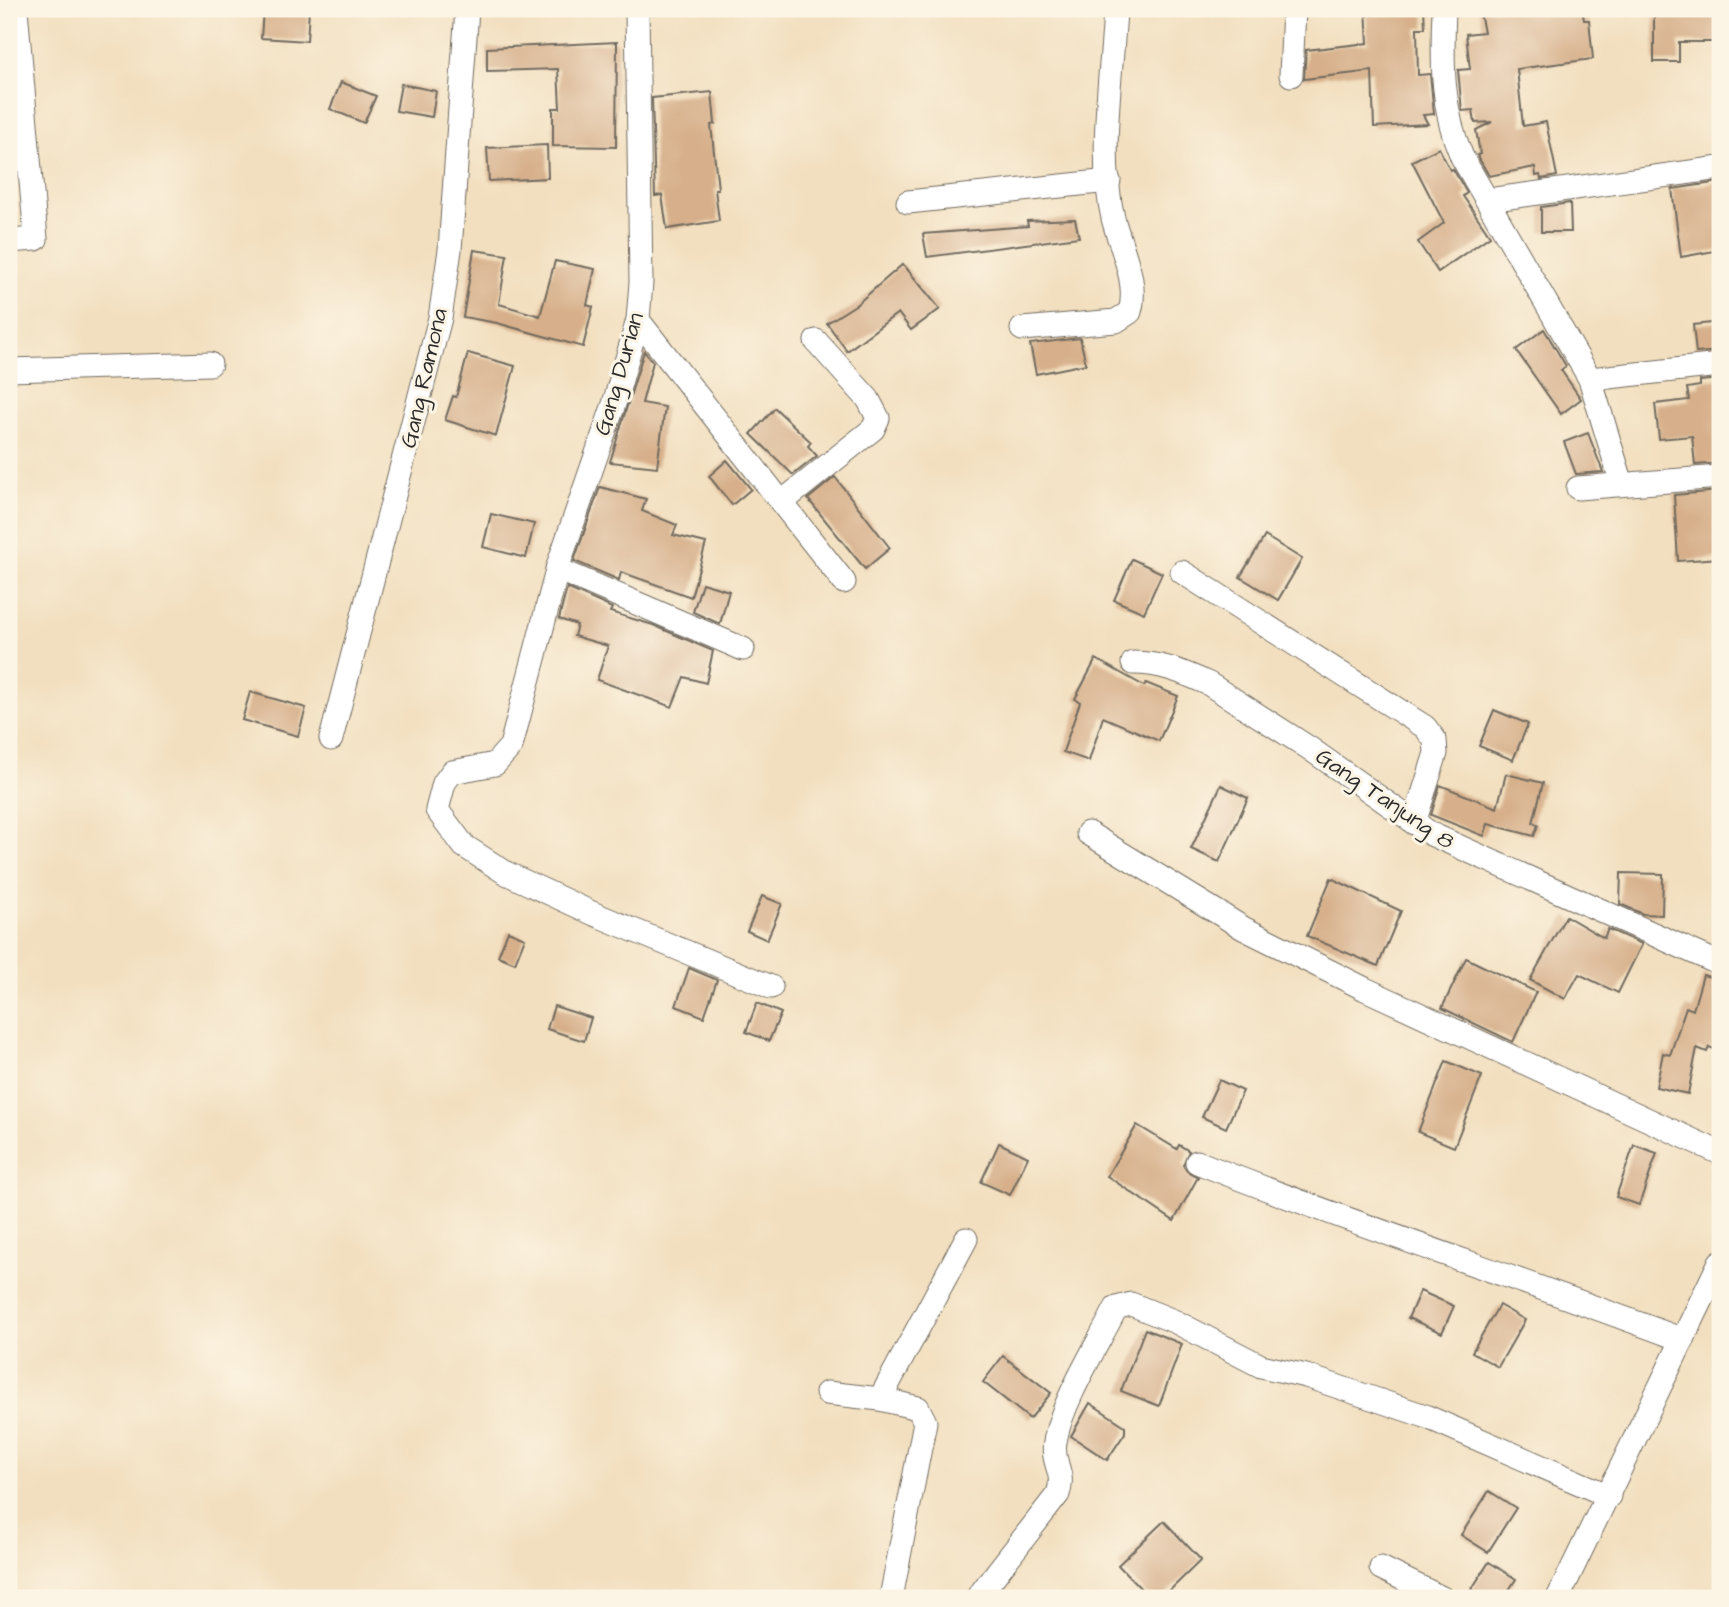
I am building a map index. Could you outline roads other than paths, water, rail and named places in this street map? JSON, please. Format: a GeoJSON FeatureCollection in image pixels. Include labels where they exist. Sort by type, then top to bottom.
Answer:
{"type":"FeatureCollection","features":[{"type":"Feature","properties":{"kind":"street"},"geometry":{"type":"LineString","coordinates":[[9,241],[36,239],[16,9]]}},
{"type":"Feature","properties":{"kind":"street","name":"Gang Ramona"},"geometry":{"type":"LineString","coordinates":[[331,739],[440,318],[451,236],[467,9]]}},
{"type":"Feature","properties":{"kind":"street","name":"Gang Durian"},"geometry":{"type":"LineString","coordinates":[[637,9],[641,282],[638,320],[614,404],[557,569],[513,741],[507,753],[488,766],[463,768],[452,772],[444,783],[437,810],[452,834],[464,846],[539,890],[771,988]]}},
{"type":"Feature","properties":{"kind":"street"},"geometry":{"type":"LineString","coordinates":[[1022,329],[1116,321],[1130,312],[1133,291],[1112,215],[1107,160],[1115,9]]}},
{"type":"Feature","properties":{"kind":"street"},"geometry":{"type":"LineString","coordinates":[[1291,75],[1294,9]]}},
{"type":"Feature","properties":{"kind":"street"},"geometry":{"type":"LineString","coordinates":[[1444,9],[1443,84],[1450,129],[1590,379],[1622,484]]}},
{"type":"Feature","properties":{"kind":"street"},"geometry":{"type":"LineString","coordinates":[[1488,200],[1720,168]]}},
{"type":"Feature","properties":{"kind":"street"},"geometry":{"type":"LineString","coordinates":[[908,202],[1109,181]]}},
{"type":"Feature","properties":{"kind":"street"},"geometry":{"type":"LineString","coordinates":[[638,320],[844,582]]}},
{"type":"Feature","properties":{"kind":"street"},"geometry":{"type":"LineString","coordinates":[[782,502],[873,429],[878,418],[868,399],[816,341]]}},
{"type":"Feature","properties":{"kind":"street"},"geometry":{"type":"LineString","coordinates":[[9,370],[210,364]]}},
{"type":"Feature","properties":{"kind":"street"},"geometry":{"type":"LineString","coordinates":[[1590,379],[1720,365]]}},
{"type":"Feature","properties":{"kind":"street"},"geometry":{"type":"LineString","coordinates":[[1578,488],[1720,477]]}},
{"type":"Feature","properties":{"kind":"street"},"geometry":{"type":"LineString","coordinates":[[557,569],[743,649]]}},
{"type":"Feature","properties":{"kind":"street"},"geometry":{"type":"LineString","coordinates":[[1182,572],[1425,727],[1435,740],[1436,754],[1414,823]]}},
{"type":"Feature","properties":{"kind":"street","name":"Gang Tanjung 8"},"geometry":{"type":"LineString","coordinates":[[1133,663],[1153,663],[1174,668],[1209,684],[1297,740],[1414,823],[1449,844],[1720,964]]}},
{"type":"Feature","properties":{"kind":"street"},"geometry":{"type":"LineString","coordinates":[[1088,833],[1242,928],[1365,989],[1720,1153]]}},
{"type":"Feature","properties":{"kind":"street"},"geometry":{"type":"LineString","coordinates":[[1197,1162],[1315,1209],[1517,1277],[1683,1340]]}},
{"type":"Feature","properties":{"kind":"street"},"geometry":{"type":"LineString","coordinates":[[880,1399],[966,1239]]}},
{"type":"Feature","properties":{"kind":"street"},"geometry":{"type":"LineString","coordinates":[[1558,1598],[1720,1262]]}},
{"type":"Feature","properties":{"kind":"street"},"geometry":{"type":"LineString","coordinates":[[977,1598],[1058,1494],[1063,1481],[1054,1455],[1060,1421],[1116,1308],[1131,1304],[1176,1322],[1261,1366],[1306,1376],[1425,1416],[1609,1496]]}},
{"type":"Feature","properties":{"kind":"street"},"geometry":{"type":"LineString","coordinates":[[827,1393],[880,1399],[918,1408],[925,1422],[891,1598]]}},
{"type":"Feature","properties":{"kind":"street"},"geometry":{"type":"LineString","coordinates":[[1381,1568],[1442,1598]]}}]}
